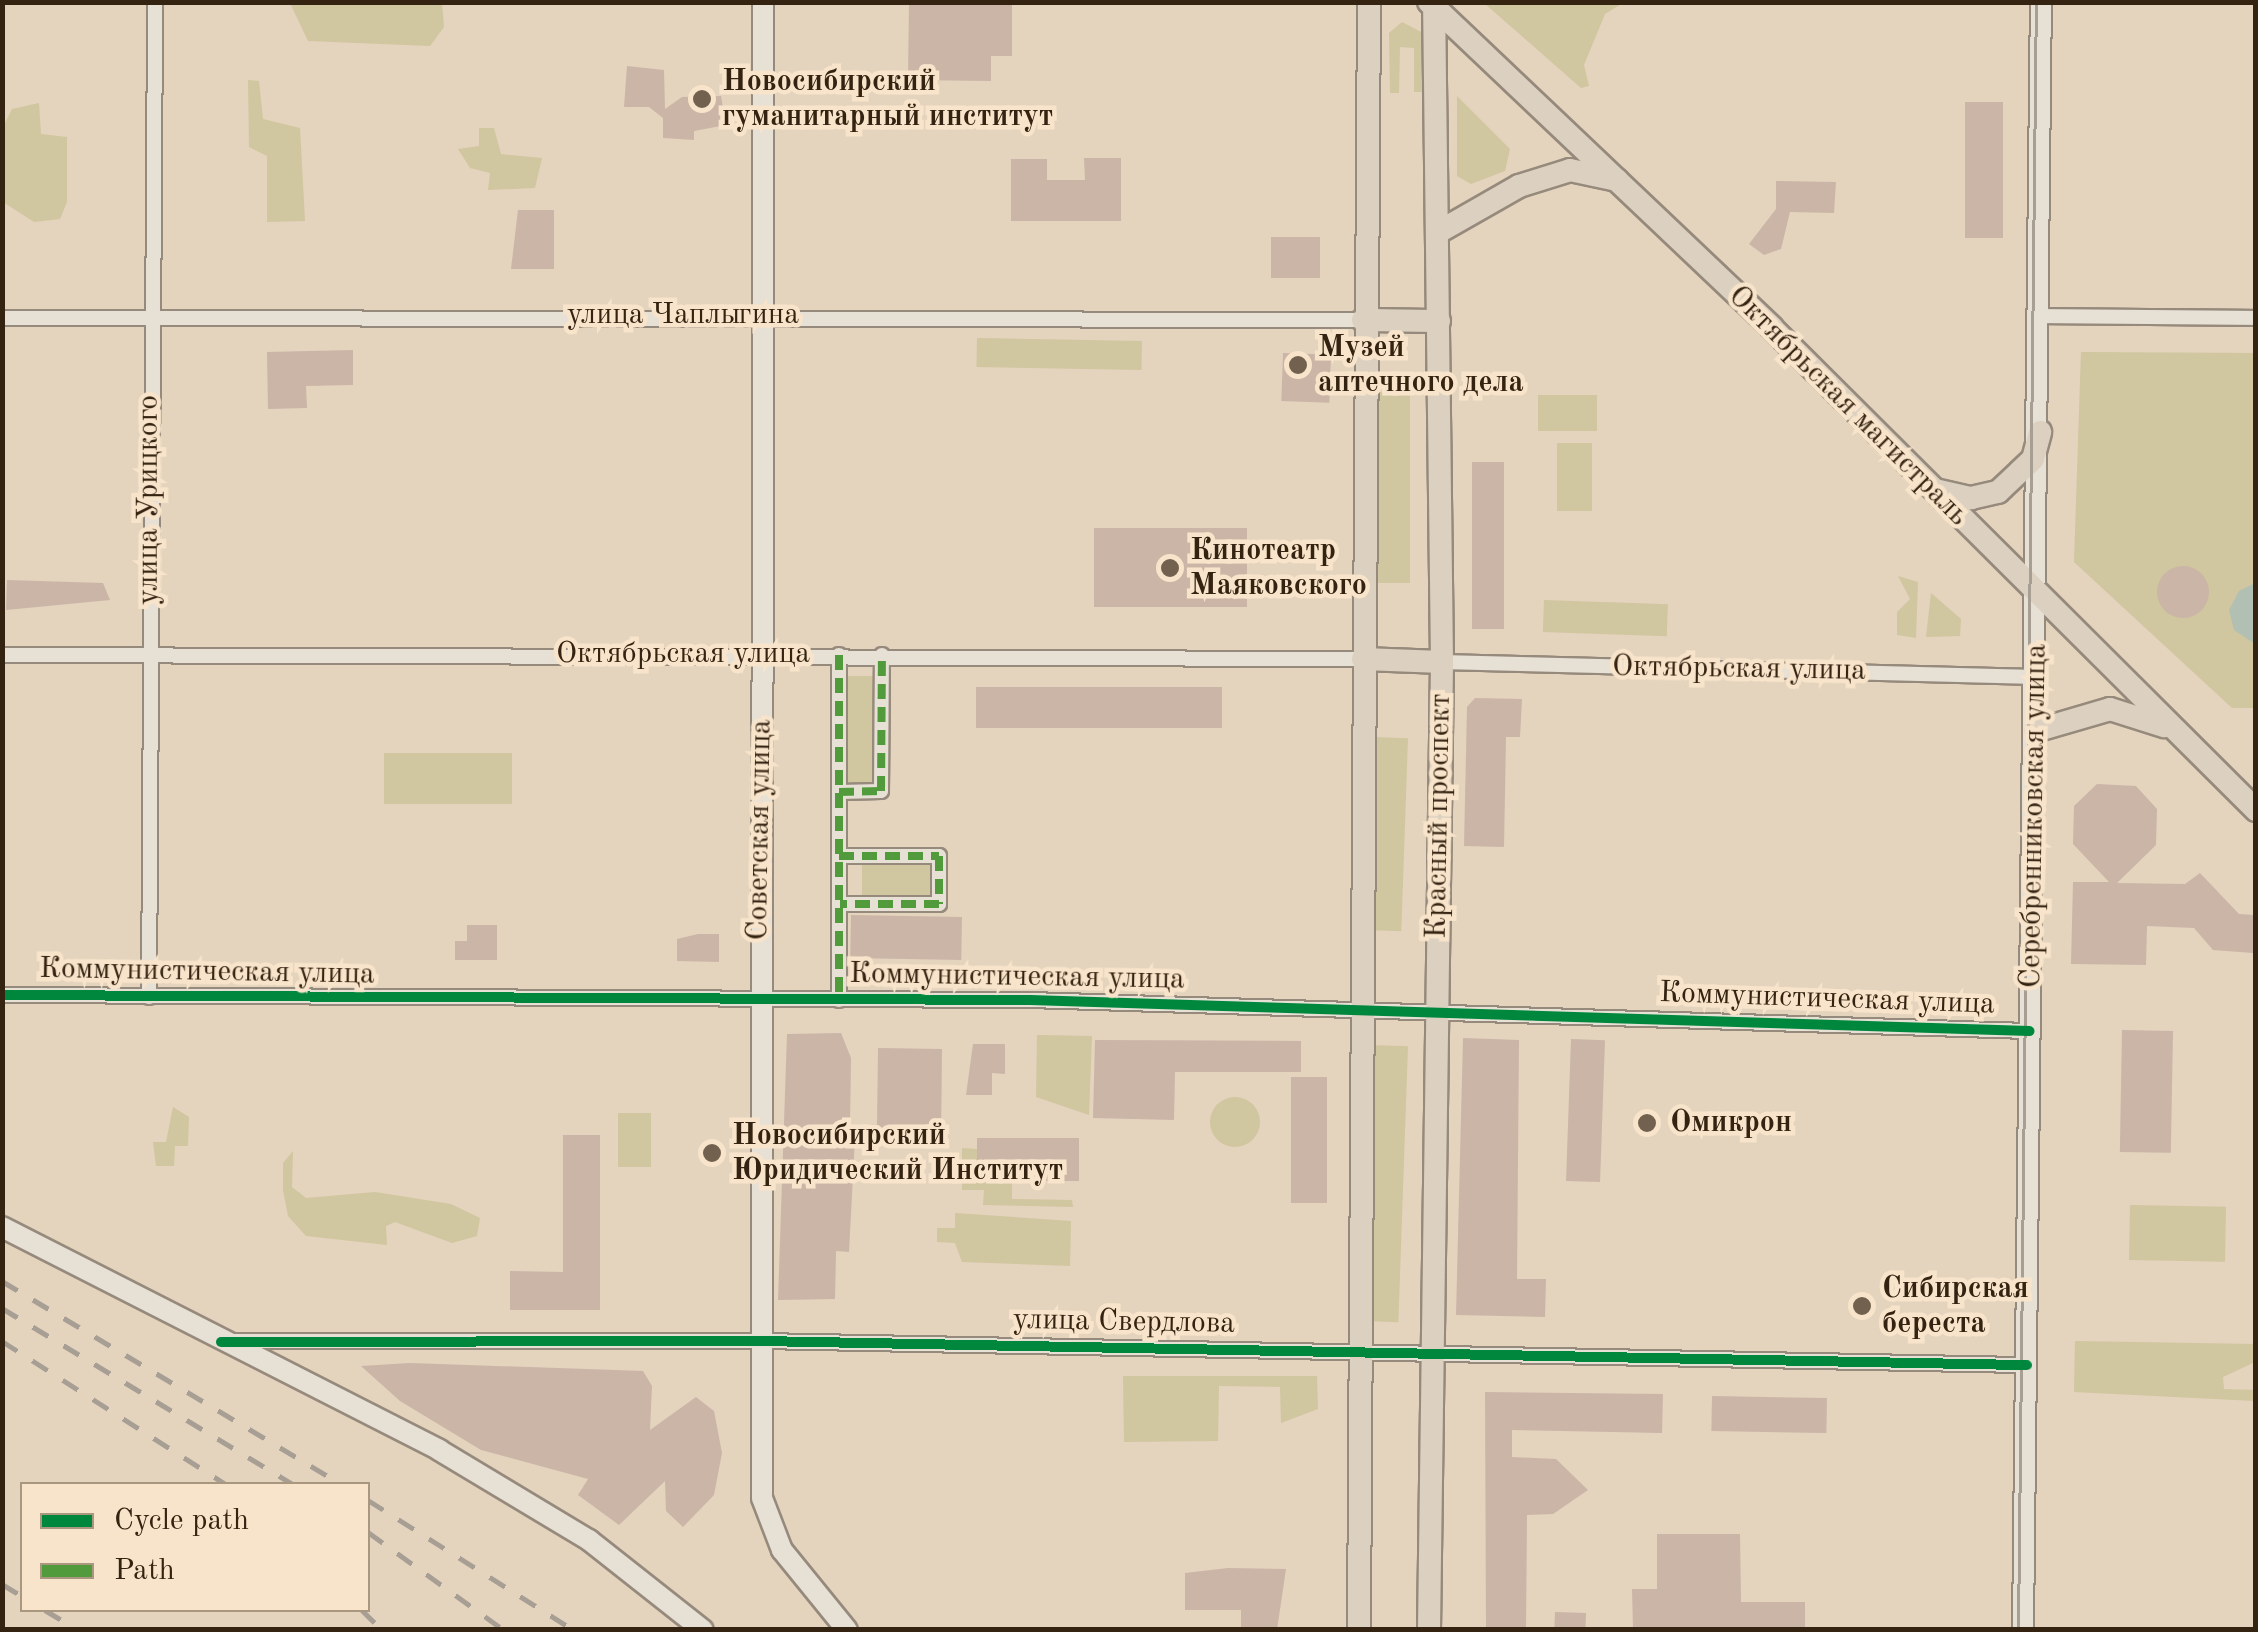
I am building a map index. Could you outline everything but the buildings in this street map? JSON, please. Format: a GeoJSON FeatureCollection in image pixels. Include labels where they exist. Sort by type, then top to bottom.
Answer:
{"type":"FeatureCollection","features":[{"type":"Feature","properties":{"kind":"main road"},"geometry":{"type":"LineString","coordinates":[[1359,1630],[1362,320],[1369,2]]}},
{"type":"Feature","properties":{"kind":"main road","name":"Октябрьская магистраль"},"geometry":{"type":"LineString","coordinates":[[1433,4],[1618,180],[2256,810]]}},
{"type":"Feature","properties":{"kind":"main road","name":"Красный проспект"},"geometry":{"type":"LineString","coordinates":[[1429,1630],[1434,1010],[1442,662],[1442,230],[1433,4]]}},
{"type":"Feature","properties":{"kind":"main road"},"geometry":{"type":"LineString","coordinates":[[1442,230],[1519,186],[1570,170],[1618,180]]}},
{"type":"Feature","properties":{"kind":"main road"},"geometry":{"type":"LineString","coordinates":[[1362,320],[1439,321]]}},
{"type":"Feature","properties":{"kind":"main road"},"geometry":{"type":"LineString","coordinates":[[1927,486],[1971,498],[1998,492],[2033,458],[2040,432]]}},
{"type":"Feature","properties":{"kind":"main road"},"geometry":{"type":"LineString","coordinates":[[1363,660],[1442,662]]}},
{"type":"Feature","properties":{"kind":"main road"},"geometry":{"type":"LineString","coordinates":[[2035,731],[2110,709],[2176,731]]}},
{"type":"Feature","properties":{"kind":"street","name":"улица Урицкого"},"geometry":{"type":"LineString","coordinates":[[149,997],[149,314],[155,2]]}},
{"type":"Feature","properties":{"kind":"street","name":"Советская улица"},"geometry":{"type":"LineString","coordinates":[[763,2],[763,655],[757,1000],[760,1342],[768,1524],[848,1630]]}},
{"type":"Feature","properties":{"kind":"street","name":"Серебренниковская улица"},"geometry":{"type":"LineString","coordinates":[[2023,1630],[2040,432],[2041,2]]}},
{"type":"Feature","properties":{"kind":"street","name":"улица Чаплыгина"},"geometry":{"type":"LineString","coordinates":[[2,318],[149,314],[1362,320]]}},
{"type":"Feature","properties":{"kind":"street"},"geometry":{"type":"LineString","coordinates":[[2040,316],[2256,318]]}},
{"type":"Feature","properties":{"kind":"street","name":"Октябрьская улица"},"geometry":{"type":"LineString","coordinates":[[2,654],[150,650],[1363,660]]}},
{"type":"Feature","properties":{"kind":"street"},"geometry":{"type":"LineString","coordinates":[[838,655],[839,1000]]}},
{"type":"Feature","properties":{"kind":"street"},"geometry":{"type":"LineString","coordinates":[[839,792],[882,792],[882,655]]}},
{"type":"Feature","properties":{"kind":"street","name":"Октябрьская улица"},"geometry":{"type":"LineString","coordinates":[[1442,662],[2036,677]]}},
{"type":"Feature","properties":{"kind":"street"},"geometry":{"type":"LineString","coordinates":[[839,856],[939,856],[939,904],[840,904]]}},
{"type":"Feature","properties":{"kind":"street","name":"Коммунистическая улица"},"geometry":{"type":"LineString","coordinates":[[2,995],[839,1000],[1358,1008],[2030,1031]]}},
{"type":"Feature","properties":{"kind":"street"},"geometry":{"type":"LineString","coordinates":[[2,1226],[220,1342],[439,1450],[589,1540],[703,1630]]}},
{"type":"Feature","properties":{"kind":"street","name":"улица Свердлова"},"geometry":{"type":"LineString","coordinates":[[220,1342],[760,1342],[2028,1364]]}},
{"type":"Feature","properties":{"kind":"shaded area"},"geometry":{"type":"Polygon","coordinates":[[[1484,2],[1623,3],[1605,14],[1584,65],[1589,86],[1581,88],[1484,2]]]}},
{"type":"Feature","properties":{"kind":"shaded area"},"geometry":{"type":"Polygon","coordinates":[[[290,3],[442,3],[444,27],[430,46],[308,41],[290,3]]]}},
{"type":"Feature","properties":{"kind":"shaded area"},"geometry":{"type":"Polygon","coordinates":[[[1402,22],[1425,34],[1425,92],[1414,92],[1414,48],[1400,47],[1399,93],[1390,93],[1389,33],[1402,22]]]}},
{"type":"Feature","properties":{"kind":"shaded area"},"geometry":{"type":"Polygon","coordinates":[[[248,80],[259,81],[263,119],[300,128],[305,221],[267,222],[267,156],[249,147],[248,80]]]}},
{"type":"Feature","properties":{"kind":"shaded area"},"geometry":{"type":"Polygon","coordinates":[[[1457,96],[1510,149],[1505,171],[1471,184],[1457,176],[1457,96]]]}},
{"type":"Feature","properties":{"kind":"shaded area"},"geometry":{"type":"Polygon","coordinates":[[[39,103],[41,134],[67,137],[67,202],[60,219],[34,222],[3,202],[2,129],[12,109],[39,103]]]}},
{"type":"Feature","properties":{"kind":"shaded area"},"geometry":{"type":"Polygon","coordinates":[[[479,128],[494,128],[501,154],[542,158],[535,188],[488,190],[490,173],[470,168],[458,149],[479,146],[479,128]]]}},
{"type":"Feature","properties":{"kind":"shaded area"},"geometry":{"type":"Polygon","coordinates":[[[977,338],[1142,341],[1141,370],[976,367],[977,338]]]}},
{"type":"Feature","properties":{"kind":"shaded area"},"geometry":{"type":"Polygon","coordinates":[[[2081,352],[2255,353],[2255,708],[2232,708],[2074,562],[2081,352]]]}},
{"type":"Feature","properties":{"kind":"shaded area"},"geometry":{"type":"Polygon","coordinates":[[[1376,392],[1410,392],[1410,583],[1376,583],[1376,392]]]}},
{"type":"Feature","properties":{"kind":"shaded area"},"geometry":{"type":"Polygon","coordinates":[[[1538,395],[1597,395],[1597,431],[1538,431],[1538,395]]]}},
{"type":"Feature","properties":{"kind":"shaded area"},"geometry":{"type":"Polygon","coordinates":[[[1557,443],[1592,443],[1592,511],[1557,511],[1557,443]]]}},
{"type":"Feature","properties":{"kind":"shaded area"},"geometry":{"type":"Polygon","coordinates":[[[1898,576],[1918,582],[1916,638],[1897,635],[1897,612],[1910,599],[1898,576]]]}},
{"type":"Feature","properties":{"kind":"shaded area"},"geometry":{"type":"Polygon","coordinates":[[[2256,583],[2255,644],[2234,630],[2229,610],[2239,591],[2256,583]]]}},
{"type":"Feature","properties":{"kind":"shaded area"},"geometry":{"type":"Polygon","coordinates":[[[1931,593],[1961,619],[1960,636],[1926,637],[1931,593]]]}},
{"type":"Feature","properties":{"kind":"shaded area"},"geometry":{"type":"Polygon","coordinates":[[[1544,600],[1668,604],[1667,636],[1543,632],[1544,600]]]}},
{"type":"Feature","properties":{"kind":"shaded area"},"geometry":{"type":"Polygon","coordinates":[[[845,676],[875,676],[875,785],[845,785],[845,676]]]}},
{"type":"Feature","properties":{"kind":"shaded area"},"geometry":{"type":"Polygon","coordinates":[[[1372,737],[1408,738],[1401,931],[1365,930],[1372,737]]]}},
{"type":"Feature","properties":{"kind":"shaded area"},"geometry":{"type":"Polygon","coordinates":[[[384,753],[512,753],[512,804],[384,804],[384,753]]]}},
{"type":"Feature","properties":{"kind":"shaded area"},"geometry":{"type":"Polygon","coordinates":[[[862,856],[939,856],[939,904],[862,904],[862,856]]]}},
{"type":"Feature","properties":{"kind":"shaded area"},"geometry":{"type":"Polygon","coordinates":[[[1037,1035],[1092,1036],[1089,1115],[1036,1097],[1037,1035]]]}},
{"type":"Feature","properties":{"kind":"shaded area"},"geometry":{"type":"Polygon","coordinates":[[[1370,1045],[1408,1046],[1398,1322],[1360,1321],[1370,1045]]]}},
{"type":"Feature","properties":{"kind":"shaded area"},"geometry":{"type":"Polygon","coordinates":[[[1235,1097],[1252,1105],[1260,1122],[1252,1139],[1235,1147],[1218,1139],[1210,1122],[1218,1105],[1235,1097]]]}},
{"type":"Feature","properties":{"kind":"shaded area"},"geometry":{"type":"Polygon","coordinates":[[[173,1107],[189,1117],[188,1146],[175,1146],[174,1166],[156,1166],[153,1142],[166,1142],[173,1107]]]}},
{"type":"Feature","properties":{"kind":"shaded area"},"geometry":{"type":"Polygon","coordinates":[[[618,1113],[651,1113],[651,1167],[618,1167],[618,1113]]]}},
{"type":"Feature","properties":{"kind":"shaded area"},"geometry":{"type":"Polygon","coordinates":[[[962,1148],[977,1149],[978,1181],[1012,1181],[1012,1199],[1072,1200],[1073,1207],[983,1205],[984,1190],[962,1190],[962,1148]]]}},
{"type":"Feature","properties":{"kind":"shaded area"},"geometry":{"type":"Polygon","coordinates":[[[293,1151],[292,1187],[306,1198],[375,1192],[451,1204],[480,1218],[477,1236],[452,1243],[395,1222],[386,1226],[387,1245],[306,1236],[288,1216],[283,1190],[283,1163],[293,1151]]]}},
{"type":"Feature","properties":{"kind":"shaded area"},"geometry":{"type":"Polygon","coordinates":[[[2130,1205],[2226,1207],[2225,1262],[2129,1260],[2130,1205]]]}},
{"type":"Feature","properties":{"kind":"shaded area"},"geometry":{"type":"Polygon","coordinates":[[[955,1213],[1071,1221],[1070,1266],[962,1262],[955,1243],[937,1242],[937,1228],[955,1228],[955,1213]]]}},
{"type":"Feature","properties":{"kind":"shaded area"},"geometry":{"type":"Polygon","coordinates":[[[2075,1341],[2255,1344],[2255,1362],[2223,1377],[2224,1389],[2255,1390],[2255,1401],[2074,1392],[2075,1341]]]}},
{"type":"Feature","properties":{"kind":"shaded area"},"geometry":{"type":"Polygon","coordinates":[[[1123,1376],[1317,1376],[1318,1409],[1281,1423],[1280,1387],[1219,1386],[1218,1441],[1124,1442],[1123,1376]]]}},
{"type":"Feature","properties":{"kind":"tram line"},"geometry":{"type":"LineString","coordinates":[[2018,1630],[2036,2]]}},
{"type":"Feature","properties":{"kind":"railway"},"geometry":{"type":"LineString","coordinates":[[2,1281],[338,1482]]}},
{"type":"Feature","properties":{"kind":"railway"},"geometry":{"type":"LineString","coordinates":[[2,1308],[290,1482]]}},
{"type":"Feature","properties":{"kind":"railway"},"geometry":{"type":"LineString","coordinates":[[2,1341],[223,1482]]}},
{"type":"Feature","properties":{"kind":"railway"},"geometry":{"type":"LineString","coordinates":[[370,1501],[574,1630]]}},
{"type":"Feature","properties":{"kind":"railway"},"geometry":{"type":"LineString","coordinates":[[370,1533],[504,1630]]}},
{"type":"Feature","properties":{"kind":"railway"},"geometry":{"type":"LineString","coordinates":[[2,1584],[20,1595]]}},
{"type":"Feature","properties":{"kind":"railway"},"geometry":{"type":"LineString","coordinates":[[48,1612],[78,1630]]}},
{"type":"Feature","properties":{"kind":"railway"},"geometry":{"type":"LineString","coordinates":[[364,1612],[382,1630]]}},
{"type":"Feature","properties":{"kind":"marked path"},"geometry":{"type":"LineString","coordinates":[[839,655],[839,1000]]}},
{"type":"Feature","properties":{"kind":"marked path"},"geometry":{"type":"LineString","coordinates":[[839,792],[881,791],[882,655]]}},
{"type":"Feature","properties":{"kind":"marked path"},"geometry":{"type":"LineString","coordinates":[[839,856],[939,856],[939,904],[840,904]]}},
{"type":"Feature","properties":{"kind":"cycle path"},"geometry":{"type":"LineString","coordinates":[[2,995],[1030,1000],[2030,1031]]}},
{"type":"Feature","properties":{"kind":"cycle path"},"geometry":{"type":"LineString","coordinates":[[221,1342],[760,1341],[2027,1365]]}},
{"type":"Feature","properties":{"kind":"place","name":"Новосибирский гуманитарный институт"},"geometry":{"type":"Point","coordinates":[702,99]}},
{"type":"Feature","properties":{"kind":"place","name":"Музей аптечного дела"},"geometry":{"type":"Point","coordinates":[1298,365]}},
{"type":"Feature","properties":{"kind":"place","name":"Кинотеатр Маяковского"},"geometry":{"type":"Point","coordinates":[1170,568]}},
{"type":"Feature","properties":{"kind":"place","name":"Омикрон"},"geometry":{"type":"Point","coordinates":[1647,1123]}},
{"type":"Feature","properties":{"kind":"place","name":"Новосибирский Юридический Институт"},"geometry":{"type":"Point","coordinates":[712,1153]}},
{"type":"Feature","properties":{"kind":"place","name":"Сибирская береста"},"geometry":{"type":"Point","coordinates":[1862,1306]}}]}
